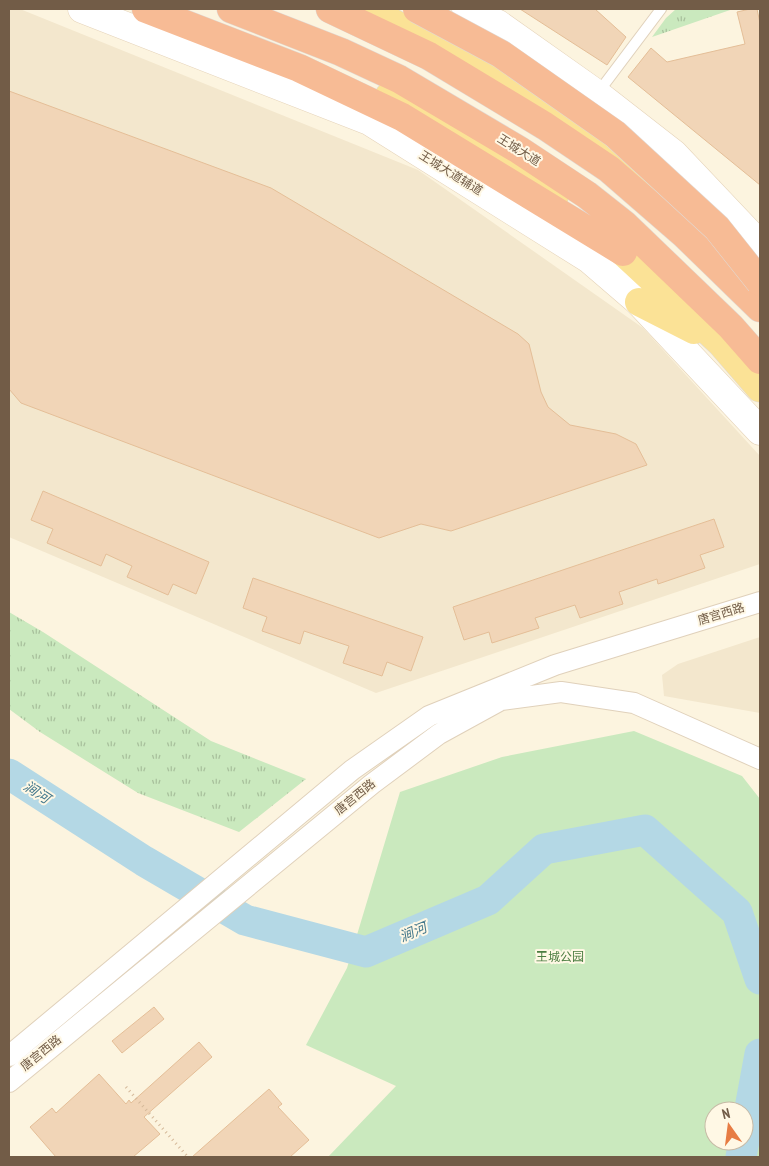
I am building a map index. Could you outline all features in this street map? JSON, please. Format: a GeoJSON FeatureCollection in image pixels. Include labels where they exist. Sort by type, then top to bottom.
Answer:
{"type":"FeatureCollection","features":[{"type":"Feature","properties":{"kind":"highway"},"geometry":{"type":"LineString","coordinates":[[146,9],[299,68],[402,118],[511,182],[623,252]]}},
{"type":"Feature","properties":{"kind":"highway","name":"王城大道"},"geometry":{"type":"LineString","coordinates":[[231,9],[341,52],[399,79],[527,155],[587,195],[625,225],[731,327],[760,360]]}},
{"type":"Feature","properties":{"kind":"highway"},"geometry":{"type":"LineString","coordinates":[[330,9],[429,56],[545,126],[609,169],[685,235],[760,308]]}},
{"type":"Feature","properties":{"kind":"highway"},"geometry":{"type":"LineString","coordinates":[[417,9],[501,54],[615,134],[717,228],[760,282]]}},
{"type":"Feature","properties":{"kind":"main road","name":"王城大道辅道"},"geometry":{"type":"LineString","coordinates":[[82,9],[369,121],[589,260],[639,302],[760,431]]}},
{"type":"Feature","properties":{"kind":"main road"},"geometry":{"type":"LineString","coordinates":[[172,9],[296,55],[388,96],[464,135],[508,163],[623,252],[721,344],[760,388]]}},
{"type":"Feature","properties":{"kind":"main road"},"geometry":{"type":"LineString","coordinates":[[362,9],[386,19],[600,140],[708,235],[760,290]]}},
{"type":"Feature","properties":{"kind":"main road"},"geometry":{"type":"LineString","coordinates":[[432,9],[489,76]]}},
{"type":"Feature","properties":{"kind":"main road"},"geometry":{"type":"LineString","coordinates":[[466,9],[498,24],[597,94],[674,154],[760,245]]}},
{"type":"Feature","properties":{"kind":"main road"},"geometry":{"type":"LineString","coordinates":[[639,302],[721,344]]}},
{"type":"Feature","properties":{"kind":"street","name":"唐宫西路"},"geometry":{"type":"LineString","coordinates":[[12,1070],[352,770],[429,716],[555,665],[760,602]]}},
{"type":"Feature","properties":{"kind":"street","name":"唐宫西路"},"geometry":{"type":"LineString","coordinates":[[12,1070],[372,784],[439,734],[500,700],[560,692],[634,703],[760,759]]}},
{"type":"Feature","properties":{"kind":"lane"},"geometry":{"type":"LineString","coordinates":[[597,94],[661,9]]}},
{"type":"Feature","properties":{"kind":"path"},"geometry":{"type":"LineString","coordinates":[[126,1087],[188,1157]]}},
{"type":"Feature","properties":{"kind":"shaded area"},"geometry":{"type":"Polygon","coordinates":[[[9,9],[20,9],[418,170],[643,328],[760,456],[760,564],[376,693],[9,537],[9,9]]]}},
{"type":"Feature","properties":{"kind":"shaded area"},"geometry":{"type":"Polygon","coordinates":[[[760,637],[760,713],[664,696],[662,675],[678,664],[760,637]]]}},
{"type":"Feature","properties":{"kind":"green space"},"geometry":{"type":"Polygon","coordinates":[[[676,9],[733,9],[652,37],[666,18],[676,9]]]}},
{"type":"Feature","properties":{"kind":"green space"},"geometry":{"type":"Polygon","coordinates":[[[9,612],[211,741],[306,779],[239,832],[138,793],[40,732],[9,709],[9,612]]]}},
{"type":"Feature","properties":{"kind":"green space","name":"王城公园"},"geometry":{"type":"Polygon","coordinates":[[[634,731],[742,776],[760,799],[760,1157],[328,1157],[396,1086],[306,1045],[347,968],[400,792],[502,757],[634,731]]]}},
{"type":"Feature","properties":{"kind":"building"},"geometry":{"type":"Polygon","coordinates":[[[520,9],[595,9],[626,37],[607,65],[520,9]]]}},
{"type":"Feature","properties":{"kind":"building"},"geometry":{"type":"Polygon","coordinates":[[[757,9],[760,23],[760,185],[628,77],[651,48],[667,62],[745,44],[737,12],[757,9]]]}},
{"type":"Feature","properties":{"kind":"building"},"geometry":{"type":"Polygon","coordinates":[[[9,91],[271,188],[518,334],[529,344],[541,392],[548,407],[570,425],[616,434],[636,444],[647,465],[451,531],[421,524],[379,538],[21,403],[9,389],[9,91]]]}},
{"type":"Feature","properties":{"kind":"building"},"geometry":{"type":"Polygon","coordinates":[[[43,491],[209,562],[196,594],[173,584],[168,595],[127,577],[132,566],[106,554],[101,566],[47,543],[53,529],[31,520],[43,491]]]}},
{"type":"Feature","properties":{"kind":"building"},"geometry":{"type":"Polygon","coordinates":[[[714,519],[724,547],[700,555],[705,568],[658,584],[657,579],[619,592],[623,604],[580,618],[575,605],[535,618],[539,628],[492,643],[489,632],[464,640],[453,607],[714,519]]]}},
{"type":"Feature","properties":{"kind":"building"},"geometry":{"type":"Polygon","coordinates":[[[253,578],[423,637],[411,671],[387,662],[382,676],[343,663],[349,646],[304,631],[300,644],[262,631],[267,617],[243,608],[253,578]]]}},
{"type":"Feature","properties":{"kind":"building"},"geometry":{"type":"Polygon","coordinates":[[[154,1007],[164,1019],[122,1053],[112,1041],[154,1007]]]}},
{"type":"Feature","properties":{"kind":"building"},"geometry":{"type":"Polygon","coordinates":[[[199,1042],[212,1057],[144,1117],[160,1134],[133,1157],[56,1157],[30,1127],[52,1108],[56,1113],[99,1074],[126,1104],[129,1100],[131,1103],[199,1042]]]}},
{"type":"Feature","properties":{"kind":"building"},"geometry":{"type":"Polygon","coordinates":[[[269,1089],[282,1104],[278,1107],[309,1140],[290,1157],[192,1157],[269,1089]]]}},
{"type":"Feature","properties":{"kind":"waterway","name":"涧河"},"geometry":{"type":"LineString","coordinates":[[9,774],[144,861],[245,920],[366,952],[488,900],[544,849],[645,830],[737,912],[760,979]]}},
{"type":"Feature","properties":{"kind":"waterway","name":"涧河"},"geometry":{"type":"LineString","coordinates":[[741,1157],[760,1054]]}}]}
